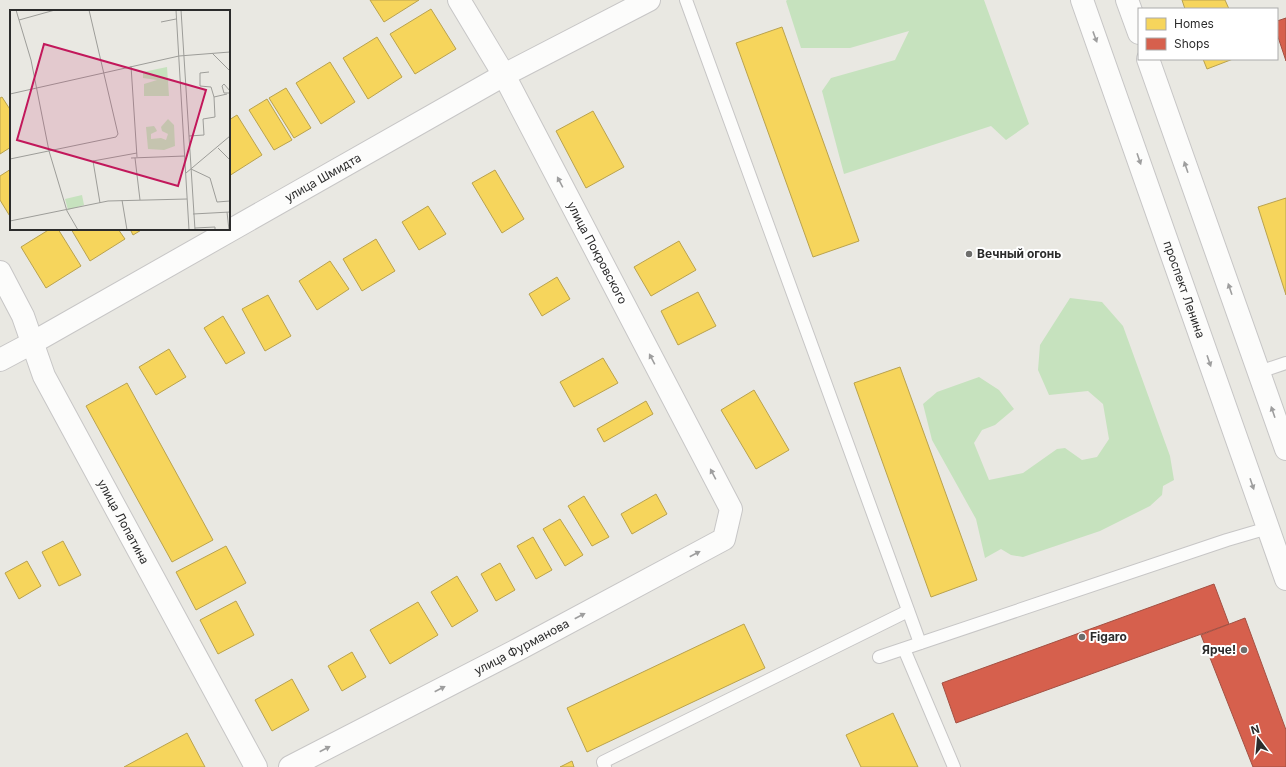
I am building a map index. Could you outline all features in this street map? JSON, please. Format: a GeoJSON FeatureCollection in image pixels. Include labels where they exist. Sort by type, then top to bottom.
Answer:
{"type":"FeatureCollection","features":[{"type":"Feature","properties":{"kind":"main road","name":"улица Покровского"},"geometry":{"type":"LineString","coordinates":[[459,0],[504,75],[731,509]]}},
{"type":"Feature","properties":{"kind":"main road","name":"улица Шмидта"},"geometry":{"type":"LineString","coordinates":[[0,360],[504,75],[649,0]]}},
{"type":"Feature","properties":{"kind":"main road","name":"проспект Ленина"},"geometry":{"type":"LineString","coordinates":[[1082,0],[1286,579]]}},
{"type":"Feature","properties":{"kind":"main road"},"geometry":{"type":"LineString","coordinates":[[1127,0],[1138,30]]}},
{"type":"Feature","properties":{"kind":"main road"},"geometry":{"type":"LineString","coordinates":[[1148,60],[1286,449]]}},
{"type":"Feature","properties":{"kind":"main road","name":"улица Лопатина"},"geometry":{"type":"LineString","coordinates":[[0,272],[23,316],[44,376],[256,767]]}},
{"type":"Feature","properties":{"kind":"main road","name":"улица Фурманова"},"geometry":{"type":"LineString","coordinates":[[290,767],[519,649],[724,539],[731,509]]}},
{"type":"Feature","properties":{"kind":"lane"},"geometry":{"type":"LineString","coordinates":[[686,0],[920,643]]}},
{"type":"Feature","properties":{"kind":"lane"},"geometry":{"type":"LineString","coordinates":[[1259,372],[1286,363]]}},
{"type":"Feature","properties":{"kind":"lane"},"geometry":{"type":"LineString","coordinates":[[879,657],[1228,540],[1268,528]]}},
{"type":"Feature","properties":{"kind":"lane"},"geometry":{"type":"LineString","coordinates":[[605,767],[603,762],[908,611]]}},
{"type":"Feature","properties":{"kind":"lane"},"geometry":{"type":"LineString","coordinates":[[904,649],[954,767]]}},
{"type":"Feature","properties":{"kind":"green space"},"geometry":{"type":"Polygon","coordinates":[[[984,0],[1029,124],[1006,140],[991,126],[844,174],[822,91],[831,78],[895,60],[909,31],[850,48],[801,48],[786,1],[984,0]]]}},
{"type":"Feature","properties":{"kind":"green space"},"geometry":{"type":"Polygon","coordinates":[[[1070,298],[1102,302],[1123,326],[1170,456],[1174,480],[1163,486],[1162,495],[1150,506],[1100,531],[1023,557],[1011,555],[1001,549],[985,558],[976,519],[932,440],[923,404],[937,392],[979,377],[999,390],[1014,409],[995,425],[982,430],[974,443],[989,480],[1023,473],[1057,449],[1065,448],[1082,460],[1097,457],[1109,439],[1103,404],[1088,391],[1049,395],[1038,370],[1040,345],[1070,298]]]}},
{"type":"Feature","properties":{"kind":"building: Homes"},"geometry":{"type":"Polygon","coordinates":[[[370,0],[419,0],[384,22],[370,0]]]}},
{"type":"Feature","properties":{"kind":"building: Homes"},"geometry":{"type":"Polygon","coordinates":[[[1182,0],[1225,0],[1229,8],[1185,8],[1182,0]]]}},
{"type":"Feature","properties":{"kind":"building: Homes"},"geometry":{"type":"Polygon","coordinates":[[[431,9],[456,49],[415,74],[390,34],[431,9]]]}},
{"type":"Feature","properties":{"kind":"building: Homes"},"geometry":{"type":"Polygon","coordinates":[[[782,27],[859,241],[813,257],[736,43],[782,27]]]}},
{"type":"Feature","properties":{"kind":"building: Homes"},"geometry":{"type":"Polygon","coordinates":[[[377,37],[402,77],[368,99],[343,58],[377,37]]]}},
{"type":"Feature","properties":{"kind":"building: Homes"},"geometry":{"type":"Polygon","coordinates":[[[1203,60],[1230,60],[1207,69],[1203,60]]]}},
{"type":"Feature","properties":{"kind":"building: Homes"},"geometry":{"type":"Polygon","coordinates":[[[330,62],[355,102],[321,124],[296,83],[330,62]]]}},
{"type":"Feature","properties":{"kind":"building: Homes"},"geometry":{"type":"Polygon","coordinates":[[[286,88],[311,128],[294,138],[269,98],[286,88]]]}},
{"type":"Feature","properties":{"kind":"building: Homes"},"geometry":{"type":"Polygon","coordinates":[[[2,97],[10,109],[10,148],[0,154],[0,98],[2,97]]]}},
{"type":"Feature","properties":{"kind":"building: Homes"},"geometry":{"type":"Polygon","coordinates":[[[267,99],[292,140],[274,150],[249,110],[267,99]]]}},
{"type":"Feature","properties":{"kind":"building: Homes"},"geometry":{"type":"Polygon","coordinates":[[[593,111],[624,167],[586,188],[556,131],[593,111]]]}},
{"type":"Feature","properties":{"kind":"building: Homes"},"geometry":{"type":"Polygon","coordinates":[[[237,115],[262,155],[230,175],[230,119],[237,115]]]}},
{"type":"Feature","properties":{"kind":"building: Homes"},"geometry":{"type":"Polygon","coordinates":[[[10,170],[10,216],[0,200],[0,176],[10,170]]]}},
{"type":"Feature","properties":{"kind":"building: Homes"},"geometry":{"type":"Polygon","coordinates":[[[495,170],[524,219],[502,233],[472,183],[495,170]]]}},
{"type":"Feature","properties":{"kind":"building: Homes"},"geometry":{"type":"Polygon","coordinates":[[[1286,198],[1286,295],[1258,207],[1286,198]]]}},
{"type":"Feature","properties":{"kind":"building: Homes"},"geometry":{"type":"Polygon","coordinates":[[[428,206],[446,234],[419,250],[402,222],[428,206]]]}},
{"type":"Feature","properties":{"kind":"building: Homes"},"geometry":{"type":"Polygon","coordinates":[[[48,230],[59,230],[81,266],[46,288],[21,247],[48,230]]]}},
{"type":"Feature","properties":{"kind":"building: Homes"},"geometry":{"type":"Polygon","coordinates":[[[72,230],[119,230],[125,239],[90,261],[72,230]]]}},
{"type":"Feature","properties":{"kind":"building: Homes"},"geometry":{"type":"Polygon","coordinates":[[[130,230],[141,230],[133,235],[130,230]]]}},
{"type":"Feature","properties":{"kind":"building: Homes"},"geometry":{"type":"Polygon","coordinates":[[[376,239],[395,271],[362,291],[343,259],[376,239]]]}},
{"type":"Feature","properties":{"kind":"building: Homes"},"geometry":{"type":"Polygon","coordinates":[[[679,241],[696,270],[651,296],[634,267],[679,241]]]}},
{"type":"Feature","properties":{"kind":"building: Homes"},"geometry":{"type":"Polygon","coordinates":[[[330,261],[349,289],[317,310],[299,281],[330,261]]]}},
{"type":"Feature","properties":{"kind":"building: Homes"},"geometry":{"type":"Polygon","coordinates":[[[557,277],[570,299],[542,316],[529,294],[557,277]]]}},
{"type":"Feature","properties":{"kind":"building: Homes"},"geometry":{"type":"Polygon","coordinates":[[[698,292],[716,326],[678,345],[661,311],[698,292]]]}},
{"type":"Feature","properties":{"kind":"building: Homes"},"geometry":{"type":"Polygon","coordinates":[[[268,295],[291,336],[265,351],[242,309],[268,295]]]}},
{"type":"Feature","properties":{"kind":"building: Homes"},"geometry":{"type":"Polygon","coordinates":[[[223,316],[245,353],[226,364],[204,328],[223,316]]]}},
{"type":"Feature","properties":{"kind":"building: Homes"},"geometry":{"type":"Polygon","coordinates":[[[169,349],[186,377],[156,395],[139,367],[169,349]]]}},
{"type":"Feature","properties":{"kind":"building: Homes"},"geometry":{"type":"Polygon","coordinates":[[[603,358],[618,383],[574,407],[560,382],[603,358]]]}},
{"type":"Feature","properties":{"kind":"building: Homes"},"geometry":{"type":"Polygon","coordinates":[[[900,367],[977,580],[931,597],[854,383],[900,367]]]}},
{"type":"Feature","properties":{"kind":"building: Homes"},"geometry":{"type":"Polygon","coordinates":[[[127,383],[213,540],[172,562],[86,406],[127,383]]]}},
{"type":"Feature","properties":{"kind":"building: Homes"},"geometry":{"type":"Polygon","coordinates":[[[754,390],[789,450],[756,469],[721,410],[754,390]]]}},
{"type":"Feature","properties":{"kind":"building: Homes"},"geometry":{"type":"Polygon","coordinates":[[[646,401],[653,414],[604,442],[597,429],[646,401]]]}},
{"type":"Feature","properties":{"kind":"building: Homes"},"geometry":{"type":"Polygon","coordinates":[[[656,494],[667,514],[632,534],[621,514],[656,494]]]}},
{"type":"Feature","properties":{"kind":"building: Homes"},"geometry":{"type":"Polygon","coordinates":[[[584,496],[609,537],[592,546],[568,506],[584,496]]]}},
{"type":"Feature","properties":{"kind":"building: Homes"},"geometry":{"type":"Polygon","coordinates":[[[560,519],[583,555],[565,566],[543,529],[560,519]]]}},
{"type":"Feature","properties":{"kind":"building: Homes"},"geometry":{"type":"Polygon","coordinates":[[[533,537],[552,570],[536,579],[517,546],[533,537]]]}},
{"type":"Feature","properties":{"kind":"building: Homes"},"geometry":{"type":"Polygon","coordinates":[[[63,541],[81,575],[59,586],[42,552],[63,541]]]}},
{"type":"Feature","properties":{"kind":"building: Homes"},"geometry":{"type":"Polygon","coordinates":[[[226,546],[246,583],[196,610],[176,572],[226,546]]]}},
{"type":"Feature","properties":{"kind":"building: Homes"},"geometry":{"type":"Polygon","coordinates":[[[27,561],[41,586],[19,599],[5,573],[27,561]]]}},
{"type":"Feature","properties":{"kind":"building: Homes"},"geometry":{"type":"Polygon","coordinates":[[[500,563],[515,590],[496,601],[481,574],[500,563]]]}},
{"type":"Feature","properties":{"kind":"building: Homes"},"geometry":{"type":"Polygon","coordinates":[[[457,576],[478,611],[452,627],[431,592],[457,576]]]}},
{"type":"Feature","properties":{"kind":"building: Homes"},"geometry":{"type":"Polygon","coordinates":[[[236,601],[254,635],[218,654],[200,620],[236,601]]]}},
{"type":"Feature","properties":{"kind":"building: Homes"},"geometry":{"type":"Polygon","coordinates":[[[418,602],[438,635],[390,664],[370,630],[418,602]]]}},
{"type":"Feature","properties":{"kind":"building: Homes"},"geometry":{"type":"Polygon","coordinates":[[[744,624],[765,668],[587,752],[567,708],[744,624]]]}},
{"type":"Feature","properties":{"kind":"building: Homes"},"geometry":{"type":"Polygon","coordinates":[[[352,652],[366,677],[342,691],[328,666],[352,652]]]}},
{"type":"Feature","properties":{"kind":"building: Homes"},"geometry":{"type":"Polygon","coordinates":[[[292,679],[309,710],[272,731],[255,700],[292,679]]]}},
{"type":"Feature","properties":{"kind":"building: Homes"},"geometry":{"type":"Polygon","coordinates":[[[893,713],[918,767],[861,767],[846,735],[893,713]]]}},
{"type":"Feature","properties":{"kind":"building: Homes"},"geometry":{"type":"Polygon","coordinates":[[[187,733],[205,767],[124,767],[187,733]]]}},
{"type":"Feature","properties":{"kind":"building: Homes"},"geometry":{"type":"Polygon","coordinates":[[[572,761],[574,767],[560,767],[572,761]]]}},
{"type":"Feature","properties":{"kind":"building: Shops"},"geometry":{"type":"Polygon","coordinates":[[[1286,18],[1286,61],[1278,37],[1278,21],[1286,18]]]}},
{"type":"Feature","properties":{"kind":"building: Shops"},"geometry":{"type":"Polygon","coordinates":[[[1214,584],[1229,624],[956,723],[942,683],[1214,584]]]}},
{"type":"Feature","properties":{"kind":"building: Shops"},"geometry":{"type":"Polygon","coordinates":[[[1245,618],[1286,730],[1286,767],[1253,767],[1201,635],[1245,618]]]}},
{"type":"Feature","properties":{"kind":"place","name":"Вечный огонь"},"geometry":{"type":"Point","coordinates":[969,254]}},
{"type":"Feature","properties":{"kind":"place","name":"Figaro"},"geometry":{"type":"Point","coordinates":[1082,637]}},
{"type":"Feature","properties":{"kind":"place","name":"Ярче!"},"geometry":{"type":"Point","coordinates":[1244,650]}}]}
